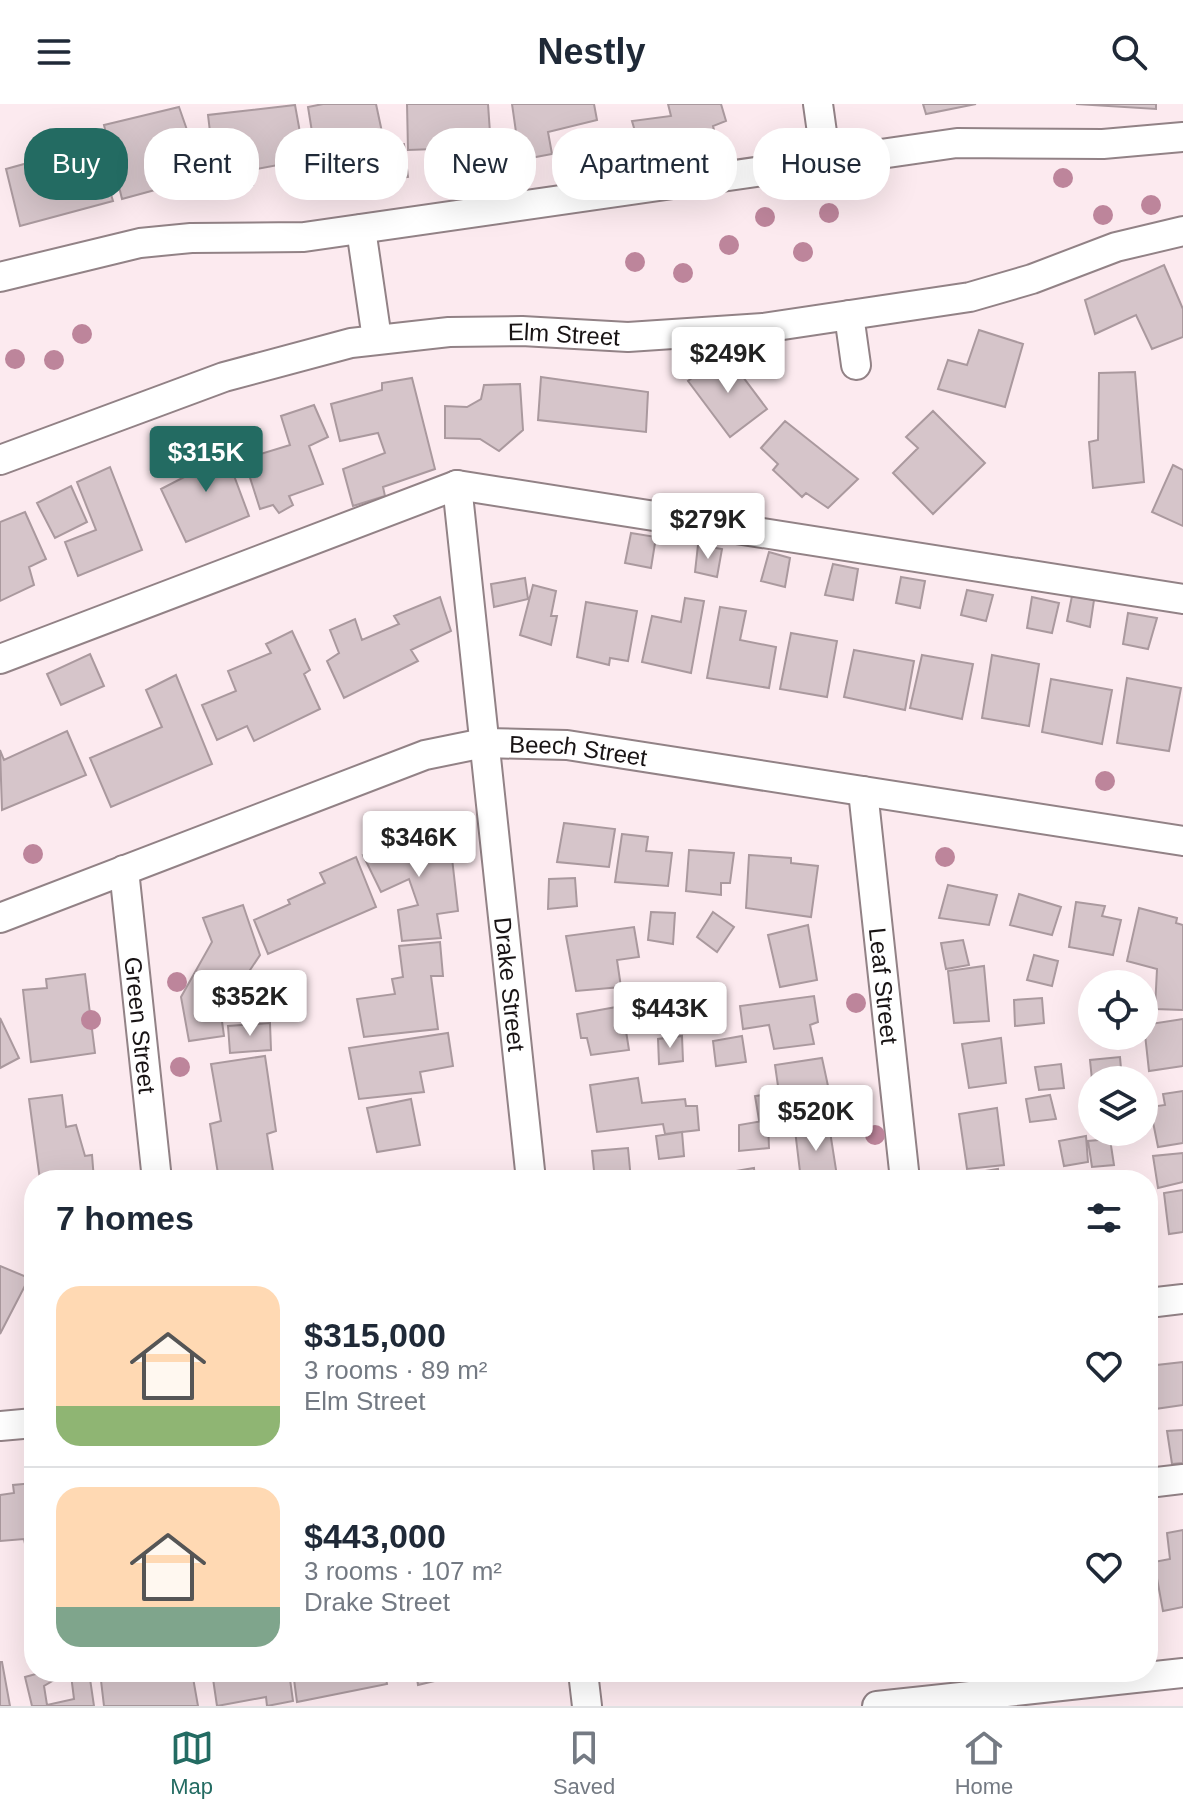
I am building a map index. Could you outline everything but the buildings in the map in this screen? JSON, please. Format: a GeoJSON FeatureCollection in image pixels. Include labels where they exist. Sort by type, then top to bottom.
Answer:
{"type":"FeatureCollection","features":[{"type":"Feature","properties":{"kind":"street"},"geometry":{"type":"LineString","coordinates":[[818,104],[821,128]]}},
{"type":"Feature","properties":{"kind":"street"},"geometry":{"type":"LineString","coordinates":[[890,152],[957,143],[1103,144],[1183,137]]}},
{"type":"Feature","properties":{"kind":"street"},"geometry":{"type":"LineString","coordinates":[[0,277],[140,243],[191,238],[273,240],[753,172]]}},
{"type":"Feature","properties":{"kind":"street"},"geometry":{"type":"LineString","coordinates":[[361,229],[377,339]]}},
{"type":"Feature","properties":{"kind":"street","name":"Elm Street"},"geometry":{"type":"LineString","coordinates":[[0,460],[224,377],[294,356],[377,339],[464,332],[701,335],[970,297],[1032,279],[1116,247],[1183,231]]}},
{"type":"Feature","properties":{"kind":"street"},"geometry":{"type":"LineString","coordinates":[[849,315],[856,365]]}},
{"type":"Feature","properties":{"kind":"street"},"geometry":{"type":"LineString","coordinates":[[0,659],[457,485],[1183,599]]}},
{"type":"Feature","properties":{"kind":"street","name":"Drake Street"},"geometry":{"type":"LineString","coordinates":[[457,485],[530,1170]]}},
{"type":"Feature","properties":{"kind":"street","name":"Beech Street"},"geometry":{"type":"LineString","coordinates":[[0,918],[425,755],[484,743],[567,745],[1183,841]]}},
{"type":"Feature","properties":{"kind":"street","name":"Leaf Street"},"geometry":{"type":"LineString","coordinates":[[863,791],[904,1170]]}},
{"type":"Feature","properties":{"kind":"street","name":"Green Street"},"geometry":{"type":"LineString","coordinates":[[124,870],[156,1170]]}},
{"type":"Feature","properties":{"kind":"street"},"geometry":{"type":"LineString","coordinates":[[1158,1302],[1183,1299]]}},
{"type":"Feature","properties":{"kind":"street"},"geometry":{"type":"LineString","coordinates":[[0,1426],[24,1424]]}},
{"type":"Feature","properties":{"kind":"street"},"geometry":{"type":"LineString","coordinates":[[1158,1482],[1183,1479]]}},
{"type":"Feature","properties":{"kind":"street"},"geometry":{"type":"LineString","coordinates":[[1158,1676],[1183,1673]]}},
{"type":"Feature","properties":{"kind":"street"},"geometry":{"type":"LineString","coordinates":[[584,1682],[587,1706]]}},
{"type":"Feature","properties":{"kind":"street"},"geometry":{"type":"LineString","coordinates":[[877,1706],[1100,1682]]}}]}
